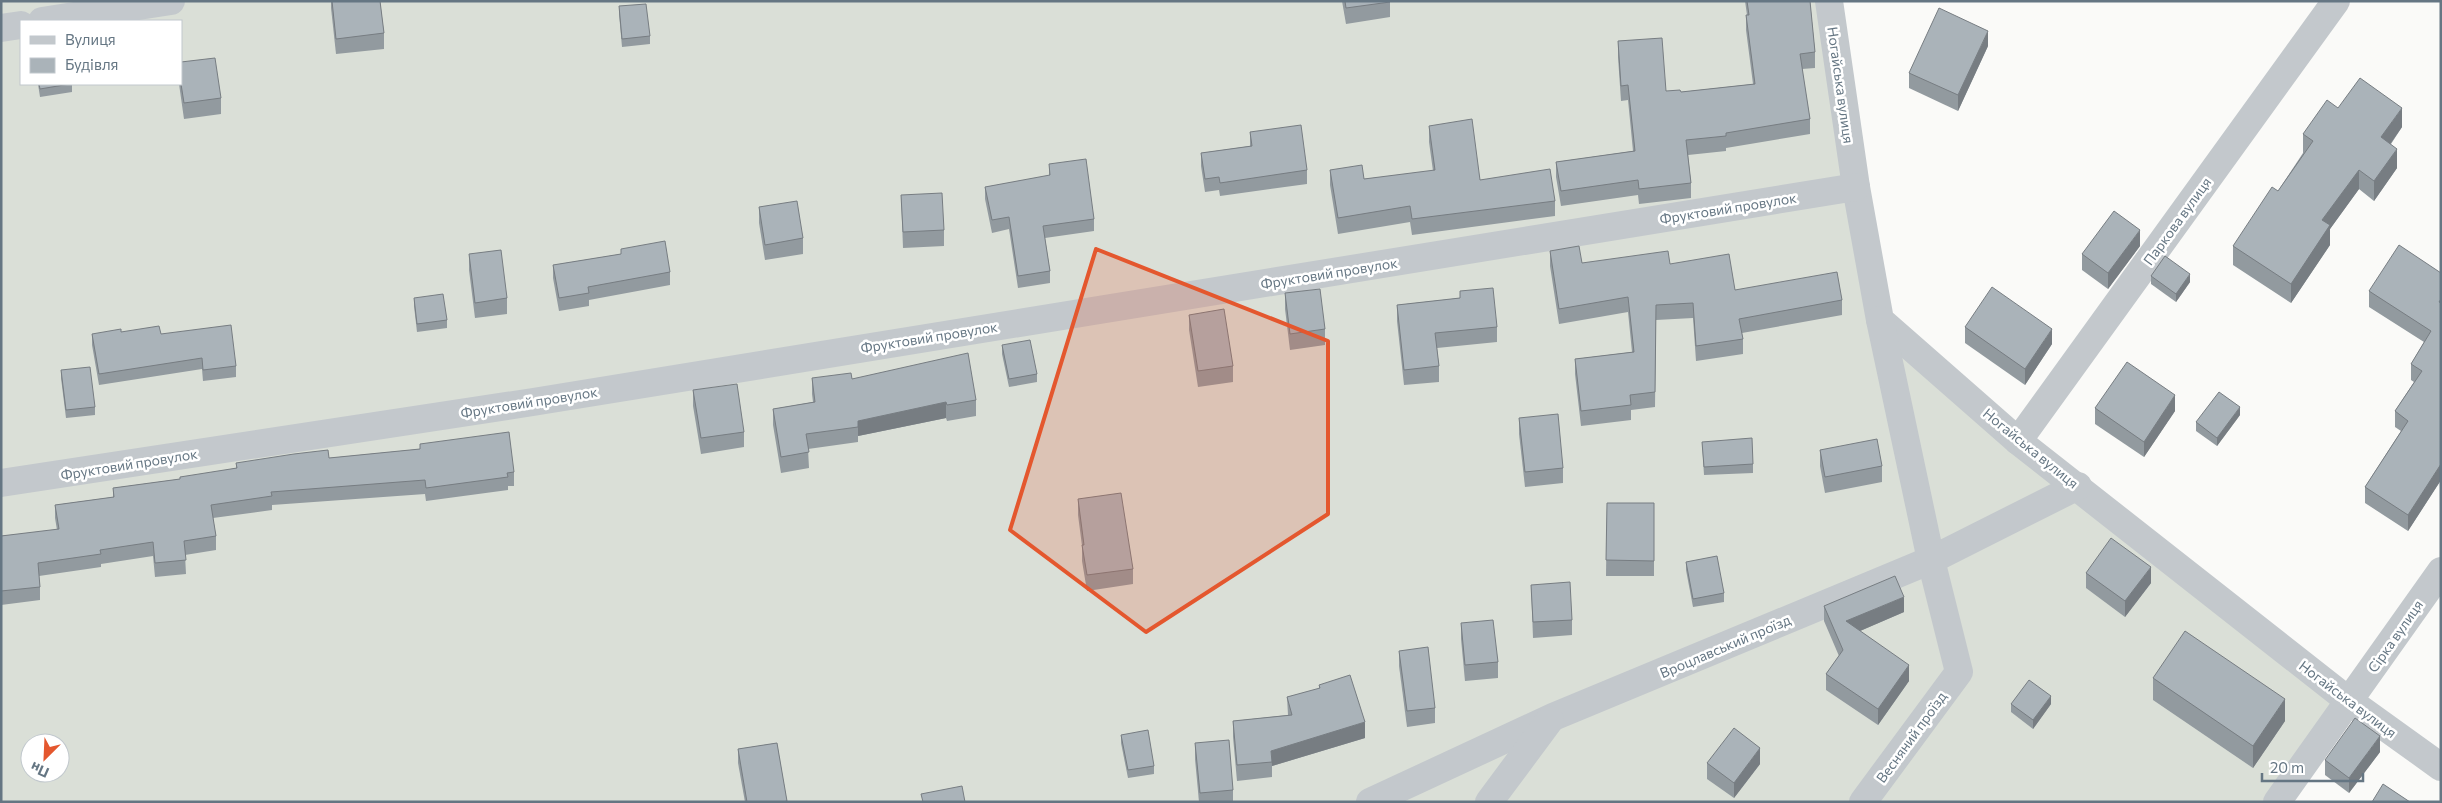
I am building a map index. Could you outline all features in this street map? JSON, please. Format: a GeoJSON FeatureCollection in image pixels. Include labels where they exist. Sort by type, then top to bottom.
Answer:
{"type":"FeatureCollection","features":[{"type":"Feature","properties":{"kind":"street"},"geometry":{"type":"LineString","coordinates":[[48,20],[170,1]]}},
{"type":"Feature","properties":{"kind":"street","name":"Ногайська вулиця"},"geometry":{"type":"LineString","coordinates":[[1829,1],[1856,187],[1880,320],[2018,441],[2078,486],[2350,701],[2441,767]]}},
{"type":"Feature","properties":{"kind":"street","name":"Паркова вулиця"},"geometry":{"type":"LineString","coordinates":[[2018,441],[2336,1]]}},
{"type":"Feature","properties":{"kind":"street"},"geometry":{"type":"LineString","coordinates":[[1,28],[20,24]]}},
{"type":"Feature","properties":{"kind":"street","name":"Фруктовий провулок"},"geometry":{"type":"LineString","coordinates":[[1,483],[533,402],[1856,187]]}},
{"type":"Feature","properties":{"kind":"street"},"geometry":{"type":"LineString","coordinates":[[1880,320],[1931,560]]}},
{"type":"Feature","properties":{"kind":"street","name":"Вроцлавський проїзд"},"geometry":{"type":"LineString","coordinates":[[1370,802],[1552,717],[1931,560],[2078,486]]}},
{"type":"Feature","properties":{"kind":"street","name":"Весняний проїзд"},"geometry":{"type":"LineString","coordinates":[[1863,802],[1959,672],[1931,560]]}},
{"type":"Feature","properties":{"kind":"street","name":"Сірка вулиця"},"geometry":{"type":"LineString","coordinates":[[2277,802],[2441,571]]}},
{"type":"Feature","properties":{"kind":"street"},"geometry":{"type":"LineString","coordinates":[[1489,802],[1552,717]]}},
{"type":"Feature","properties":{"kind":"highlighted area"},"geometry":{"type":"Polygon","coordinates":[[[1096,249],[1328,341],[1328,514],[1146,632],[1010,530],[1096,249]]]}},
{"type":"Feature","properties":{"kind":"shaded area"},"geometry":{"type":"Polygon","coordinates":[[[1,1],[1829,1],[1881,320],[2349,701],[2277,802],[1,802],[1,1]]]}},
{"type":"Feature","properties":{"kind":"building"},"geometry":{"type":"Polygon","coordinates":[[[332,1],[380,1],[384,33],[336,39],[332,1]]]}},
{"type":"Feature","properties":{"kind":"building"},"geometry":{"type":"Polygon","coordinates":[[[1345,1],[1390,1],[1390,2],[1346,8],[1345,1]]]}},
{"type":"Feature","properties":{"kind":"building"},"geometry":{"type":"Polygon","coordinates":[[[1747,1],[1810,1],[1815,52],[1800,54],[1810,119],[1726,133],[1726,136],[1686,140],[1691,183],[1639,189],[1638,180],[1561,191],[1556,162],[1635,151],[1628,85],[1621,86],[1618,41],[1662,38],[1666,91],[1680,90],[1681,92],[1755,84],[1746,15],[1749,15],[1747,1]]]}},
{"type":"Feature","properties":{"kind":"building"},"geometry":{"type":"Polygon","coordinates":[[[646,4],[650,36],[622,39],[619,6],[646,4]]]}},
{"type":"Feature","properties":{"kind":"building"},"geometry":{"type":"Polygon","coordinates":[[[1939,8],[1988,31],[1958,95],[1909,73],[1939,8]]]}},
{"type":"Feature","properties":{"kind":"building"},"geometry":{"type":"Polygon","coordinates":[[[215,58],[221,98],[184,103],[181,85],[182,62],[215,58]]]}},
{"type":"Feature","properties":{"kind":"building"},"geometry":{"type":"Polygon","coordinates":[[[2360,78],[2402,108],[2381,137],[2397,149],[2374,181],[2359,170],[2322,220],[2330,225],[2291,284],[2233,246],[2272,187],[2278,191],[2313,141],[2303,134],[2327,100],[2338,108],[2360,78]]]}},
{"type":"Feature","properties":{"kind":"building"},"geometry":{"type":"Polygon","coordinates":[[[39,85],[64,85],[40,89],[39,85]]]}},
{"type":"Feature","properties":{"kind":"building"},"geometry":{"type":"Polygon","coordinates":[[[1472,119],[1480,180],[1550,169],[1555,201],[1412,219],[1410,206],[1338,218],[1330,170],[1362,165],[1364,179],[1435,170],[1429,126],[1472,119]]]}},
{"type":"Feature","properties":{"kind":"building"},"geometry":{"type":"Polygon","coordinates":[[[1301,125],[1307,170],[1220,183],[1219,177],[1205,179],[1201,153],[1252,146],[1250,132],[1301,125]]]}},
{"type":"Feature","properties":{"kind":"building"},"geometry":{"type":"Polygon","coordinates":[[[1086,159],[1094,219],[1043,226],[1050,271],[1018,276],[1009,217],[992,220],[985,187],[1050,175],[1049,164],[1086,159]]]}},
{"type":"Feature","properties":{"kind":"building"},"geometry":{"type":"Polygon","coordinates":[[[942,193],[944,230],[903,232],[901,195],[942,193]]]}},
{"type":"Feature","properties":{"kind":"building"},"geometry":{"type":"Polygon","coordinates":[[[797,201],[803,238],[765,245],[759,207],[797,201]]]}},
{"type":"Feature","properties":{"kind":"building"},"geometry":{"type":"Polygon","coordinates":[[[2114,211],[2140,230],[2108,273],[2082,254],[2114,211]]]}},
{"type":"Feature","properties":{"kind":"building"},"geometry":{"type":"Polygon","coordinates":[[[665,241],[670,272],[588,287],[589,293],[559,298],[553,265],[621,254],[621,249],[665,241]]]}},
{"type":"Feature","properties":{"kind":"building"},"geometry":{"type":"Polygon","coordinates":[[[2399,245],[2441,273],[2441,299],[2439,302],[2441,303],[2441,464],[2408,515],[2365,487],[2408,421],[2395,411],[2422,371],[2411,364],[2431,331],[2369,291],[2399,245]]]}},
{"type":"Feature","properties":{"kind":"building"},"geometry":{"type":"Polygon","coordinates":[[[1579,246],[1582,263],[1668,251],[1670,264],[1729,254],[1735,290],[1837,272],[1842,300],[1739,319],[1743,339],[1696,346],[1693,303],[1656,305],[1655,392],[1630,395],[1631,405],[1581,411],[1575,359],[1634,352],[1628,297],[1559,309],[1550,251],[1579,246]]]}},
{"type":"Feature","properties":{"kind":"building"},"geometry":{"type":"Polygon","coordinates":[[[501,250],[507,298],[475,303],[469,254],[501,250]]]}},
{"type":"Feature","properties":{"kind":"building"},"geometry":{"type":"Polygon","coordinates":[[[2165,256],[2190,274],[2176,294],[2151,276],[2165,256]]]}},
{"type":"Feature","properties":{"kind":"building"},"geometry":{"type":"Polygon","coordinates":[[[1992,287],[2052,329],[2025,369],[1965,327],[1992,287]]]}},
{"type":"Feature","properties":{"kind":"building"},"geometry":{"type":"Polygon","coordinates":[[[1493,288],[1497,327],[1435,333],[1439,366],[1404,370],[1397,305],[1460,298],[1460,291],[1493,288]]]}},
{"type":"Feature","properties":{"kind":"building"},"geometry":{"type":"Polygon","coordinates":[[[1320,289],[1325,329],[1290,334],[1285,293],[1320,289]]]}},
{"type":"Feature","properties":{"kind":"building"},"geometry":{"type":"Polygon","coordinates":[[[443,294],[447,320],[417,324],[414,298],[443,294]]]}},
{"type":"Feature","properties":{"kind":"building"},"geometry":{"type":"Polygon","coordinates":[[[1224,309],[1233,366],[1198,371],[1189,315],[1224,309]]]}},
{"type":"Feature","properties":{"kind":"building"},"geometry":{"type":"Polygon","coordinates":[[[231,325],[236,366],[203,370],[202,358],[99,374],[92,334],[121,329],[121,332],[159,326],[161,334],[231,325]]]}},
{"type":"Feature","properties":{"kind":"building"},"geometry":{"type":"Polygon","coordinates":[[[1030,340],[1037,374],[1009,379],[1002,345],[1030,340]]]}},
{"type":"Feature","properties":{"kind":"building"},"geometry":{"type":"Polygon","coordinates":[[[968,353],[976,400],[947,405],[946,402],[858,421],[858,427],[806,434],[809,452],[781,457],[773,409],[815,402],[812,378],[851,373],[852,379],[968,353]]]}},
{"type":"Feature","properties":{"kind":"building"},"geometry":{"type":"Polygon","coordinates":[[[2127,362],[2175,395],[2144,442],[2095,408],[2127,362]]]}},
{"type":"Feature","properties":{"kind":"building"},"geometry":{"type":"Polygon","coordinates":[[[90,367],[95,407],[66,410],[61,370],[90,367]]]}},
{"type":"Feature","properties":{"kind":"building"},"geometry":{"type":"Polygon","coordinates":[[[737,384],[744,432],[701,438],[693,390],[737,384]]]}},
{"type":"Feature","properties":{"kind":"building"},"geometry":{"type":"Polygon","coordinates":[[[2219,392],[2240,407],[2217,438],[2196,422],[2219,392]]]}},
{"type":"Feature","properties":{"kind":"building"},"geometry":{"type":"Polygon","coordinates":[[[1558,414],[1563,468],[1525,472],[1519,418],[1558,414]]]}},
{"type":"Feature","properties":{"kind":"building"},"geometry":{"type":"Polygon","coordinates":[[[509,432],[514,472],[507,473],[508,477],[426,488],[425,480],[271,492],[272,496],[211,505],[216,536],[184,541],[186,560],[155,563],[153,542],[100,550],[101,554],[38,563],[40,587],[1,591],[1,536],[59,529],[55,505],[114,497],[113,488],[180,479],[180,477],[237,468],[236,463],[328,450],[329,458],[420,449],[420,444],[509,432]]]}},
{"type":"Feature","properties":{"kind":"building"},"geometry":{"type":"Polygon","coordinates":[[[1752,438],[1753,464],[1704,467],[1702,442],[1752,438]]]}},
{"type":"Feature","properties":{"kind":"building"},"geometry":{"type":"Polygon","coordinates":[[[1877,439],[1882,466],[1825,477],[1820,450],[1877,439]]]}},
{"type":"Feature","properties":{"kind":"building"},"geometry":{"type":"Polygon","coordinates":[[[1121,493],[1133,569],[1087,575],[1078,499],[1121,493]]]}},
{"type":"Feature","properties":{"kind":"building"},"geometry":{"type":"Polygon","coordinates":[[[1607,503],[1654,503],[1654,561],[1606,560],[1607,503]]]}},
{"type":"Feature","properties":{"kind":"building"},"geometry":{"type":"Polygon","coordinates":[[[2111,538],[2151,567],[2125,601],[2086,573],[2111,538]]]}},
{"type":"Feature","properties":{"kind":"building"},"geometry":{"type":"Polygon","coordinates":[[[1717,556],[1724,593],[1693,599],[1686,562],[1717,556]]]}},
{"type":"Feature","properties":{"kind":"building"},"geometry":{"type":"Polygon","coordinates":[[[1895,576],[1904,597],[1846,621],[1909,665],[1878,709],[1826,674],[1843,650],[1824,606],[1895,576]]]}},
{"type":"Feature","properties":{"kind":"building"},"geometry":{"type":"Polygon","coordinates":[[[1570,582],[1572,620],[1533,622],[1531,585],[1570,582]]]}},
{"type":"Feature","properties":{"kind":"building"},"geometry":{"type":"Polygon","coordinates":[[[1493,620],[1498,662],[1465,665],[1461,623],[1493,620]]]}},
{"type":"Feature","properties":{"kind":"building"},"geometry":{"type":"Polygon","coordinates":[[[2185,631],[2285,699],[2253,746],[2153,678],[2185,631]]]}},
{"type":"Feature","properties":{"kind":"building"},"geometry":{"type":"Polygon","coordinates":[[[1428,647],[1435,708],[1407,711],[1399,651],[1428,647]]]}},
{"type":"Feature","properties":{"kind":"building"},"geometry":{"type":"Polygon","coordinates":[[[1350,675],[1365,722],[1271,751],[1272,762],[1237,765],[1233,721],[1292,715],[1287,697],[1320,688],[1319,685],[1350,675]]]}},
{"type":"Feature","properties":{"kind":"building"},"geometry":{"type":"Polygon","coordinates":[[[2029,680],[2051,696],[2033,720],[2011,704],[2029,680]]]}},
{"type":"Feature","properties":{"kind":"building"},"geometry":{"type":"Polygon","coordinates":[[[2355,718],[2380,736],[2349,778],[2325,760],[2355,718]]]}},
{"type":"Feature","properties":{"kind":"building"},"geometry":{"type":"Polygon","coordinates":[[[1734,728],[1760,748],[1734,783],[1707,763],[1734,728]]]}},
{"type":"Feature","properties":{"kind":"building"},"geometry":{"type":"Polygon","coordinates":[[[1148,730],[1154,766],[1128,770],[1121,735],[1148,730]]]}},
{"type":"Feature","properties":{"kind":"building"},"geometry":{"type":"Polygon","coordinates":[[[1229,740],[1233,790],[1200,793],[1195,743],[1229,740]]]}},
{"type":"Feature","properties":{"kind":"building"},"geometry":{"type":"Polygon","coordinates":[[[777,743],[787,801],[747,802],[738,749],[777,743]]]}},
{"type":"Feature","properties":{"kind":"building"},"geometry":{"type":"Polygon","coordinates":[[[2383,784],[2410,802],[2372,802],[2383,784]]]}},
{"type":"Feature","properties":{"kind":"building"},"geometry":{"type":"Polygon","coordinates":[[[962,786],[965,802],[923,802],[921,794],[962,786]]]}}]}
